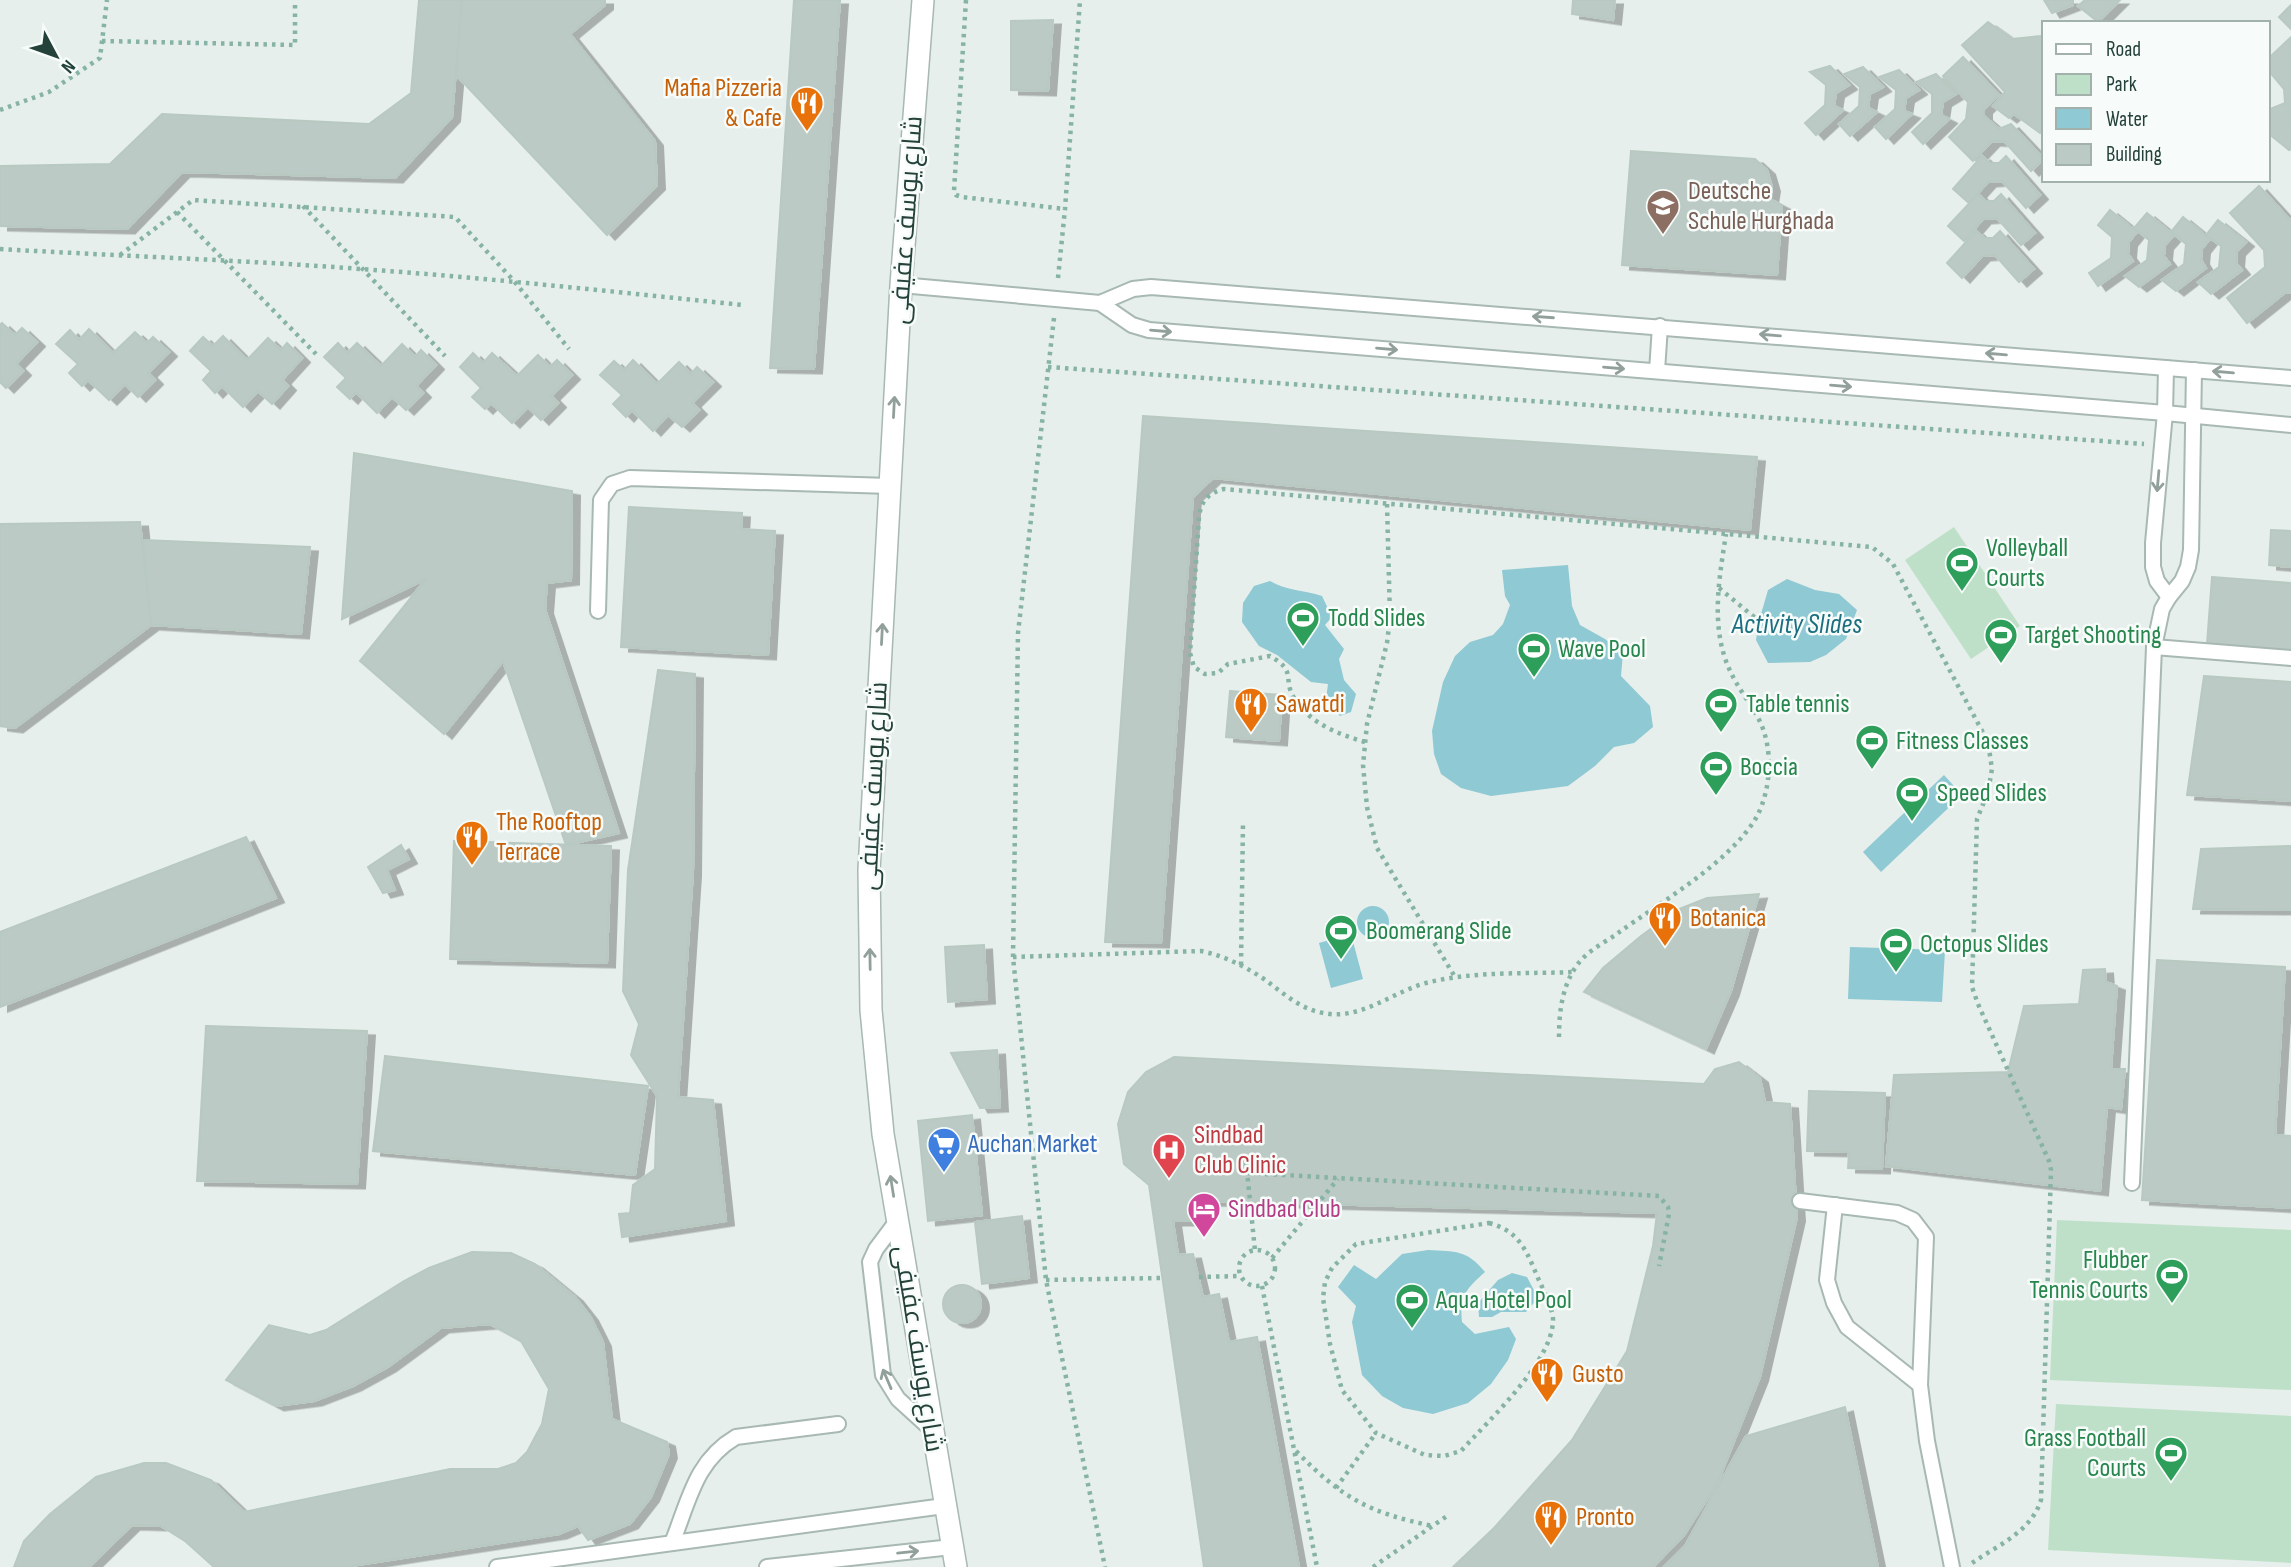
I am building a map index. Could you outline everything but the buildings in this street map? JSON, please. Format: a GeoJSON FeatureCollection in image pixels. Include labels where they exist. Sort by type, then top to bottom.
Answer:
{"type":"FeatureCollection","features":[{"type":"Feature","properties":{"kind":"street","name":"شارع يوسف عفيفى"},"geometry":{"type":"LineString","coordinates":[[923,0],[901,285],[869,870],[871,1010],[883,1134],[954,1557]]}},
{"type":"Feature","properties":{"kind":"lane"},"geometry":{"type":"LineString","coordinates":[[901,285],[1100,303],[1133,289],[1151,287],[2291,378]]}},
{"type":"Feature","properties":{"kind":"lane"},"geometry":{"type":"LineString","coordinates":[[1100,303],[1132,325],[1149,330],[2291,425]]}},
{"type":"Feature","properties":{"kind":"lane"},"geometry":{"type":"LineString","coordinates":[[1657,371],[1660,326]]}},
{"type":"Feature","properties":{"kind":"lane"},"geometry":{"type":"LineString","coordinates":[[2166,368],[2153,566],[2157,581],[2169,597]]}},
{"type":"Feature","properties":{"kind":"lane"},"geometry":{"type":"LineString","coordinates":[[2132,1183],[2154,647],[2160,618],[2169,597],[2182,581],[2191,550],[2194,370]]}},
{"type":"Feature","properties":{"kind":"lane"},"geometry":{"type":"LineString","coordinates":[[598,611],[601,500],[612,484],[630,478],[890,486]]}},
{"type":"Feature","properties":{"kind":"lane"},"geometry":{"type":"LineString","coordinates":[[2154,647],[2291,658]]}},
{"type":"Feature","properties":{"kind":"lane"},"geometry":{"type":"LineString","coordinates":[[1800,1201],[1897,1213],[1913,1220],[1926,1237],[1920,1385],[1927,1441],[1952,1567]]}},
{"type":"Feature","properties":{"kind":"lane"},"geometry":{"type":"LineString","coordinates":[[1835,1205],[1827,1280],[1834,1303],[1847,1327],[1920,1385]]}},
{"type":"Feature","properties":{"kind":"lane"},"geometry":{"type":"LineString","coordinates":[[897,1221],[876,1249],[870,1262],[883,1375],[898,1399],[931,1429]]}},
{"type":"Feature","properties":{"kind":"lane"},"geometry":{"type":"LineString","coordinates":[[672,1543],[702,1467],[727,1443],[736,1437],[838,1424]]}},
{"type":"Feature","properties":{"kind":"lane"},"geometry":{"type":"LineString","coordinates":[[497,1567],[944,1506]]}},
{"type":"Feature","properties":{"kind":"lane"},"geometry":{"type":"LineString","coordinates":[[768,1567],[954,1557]]}},
{"type":"Feature","properties":{"kind":"path"},"geometry":{"type":"LineString","coordinates":[[0,110],[49,92],[100,58],[107,0]]}},
{"type":"Feature","properties":{"kind":"path"},"geometry":{"type":"LineString","coordinates":[[102,41],[295,46],[295,0]]}},
{"type":"Feature","properties":{"kind":"path"},"geometry":{"type":"LineString","coordinates":[[966,0],[954,191],[962,197],[1065,209]]}},
{"type":"Feature","properties":{"kind":"path"},"geometry":{"type":"LineString","coordinates":[[1080,0],[1065,209],[1018,633],[1013,957],[1046,1280],[1105,1567]]}},
{"type":"Feature","properties":{"kind":"path"},"geometry":{"type":"LineString","coordinates":[[120,256],[193,200],[455,216],[514,281],[569,349]]}},
{"type":"Feature","properties":{"kind":"path"},"geometry":{"type":"LineString","coordinates":[[302,205],[445,356]]}},
{"type":"Feature","properties":{"kind":"path"},"geometry":{"type":"LineString","coordinates":[[177,212],[316,354]]}},
{"type":"Feature","properties":{"kind":"path"},"geometry":{"type":"LineString","coordinates":[[0,249],[221,259],[362,269],[514,281],[743,305]]}},
{"type":"Feature","properties":{"kind":"path"},"geometry":{"type":"LineString","coordinates":[[1048,367],[2162,445]]}},
{"type":"Feature","properties":{"kind":"path"},"geometry":{"type":"LineString","coordinates":[[1365,742],[1337,733],[1311,717],[1292,695],[1285,668],[1270,656],[1228,664],[1219,673],[1205,674],[1194,667],[1190,653],[1199,517],[1200,509],[1208,496],[1224,489],[1872,547],[1884,554],[1893,564],[1988,743],[1992,769],[1988,792],[1977,819],[1972,987],[2051,1170],[2041,1500],[2031,1521],[2022,1530],[1965,1567]]}},
{"type":"Feature","properties":{"kind":"path"},"geometry":{"type":"LineString","coordinates":[[1387,504],[1390,618],[1367,724],[1363,765],[1367,807],[1377,848],[1455,977]]}},
{"type":"Feature","properties":{"kind":"path"},"geometry":{"type":"LineString","coordinates":[[1559,1037],[1561,1004],[1574,972],[1584,957],[1707,869],[1736,844],[1756,817],[1768,785],[1769,750],[1758,718],[1737,688],[1724,654],[1718,588],[1726,534]]}},
{"type":"Feature","properties":{"kind":"path"},"geometry":{"type":"LineString","coordinates":[[1718,588],[1759,621]]}},
{"type":"Feature","properties":{"kind":"path"},"geometry":{"type":"LineString","coordinates":[[1241,965],[1243,822]]}},
{"type":"Feature","properties":{"kind":"path"},"geometry":{"type":"LineString","coordinates":[[1013,957],[1201,951],[1222,955],[1304,1008],[1325,1014],[1347,1014],[1368,1008],[1427,982],[1455,977],[1574,972]]}},
{"type":"Feature","properties":{"kind":"path"},"geometry":{"type":"LineString","coordinates":[[1246,1161],[1255,1251]]}},
{"type":"Feature","properties":{"kind":"path"},"geometry":{"type":"LineString","coordinates":[[1248,1173],[1659,1196],[1668,1207],[1669,1214],[1659,1266]]}},
{"type":"Feature","properties":{"kind":"path"},"geometry":{"type":"LineString","coordinates":[[1272,1258],[1339,1178]]}},
{"type":"Feature","properties":{"kind":"path"},"geometry":{"type":"LineString","coordinates":[[1489,1223],[1504,1227],[1527,1252],[1554,1319],[1547,1345],[1534,1368],[1461,1451],[1444,1456],[1425,1455],[1376,1433],[1342,1390],[1323,1298],[1325,1282],[1332,1268],[1356,1244],[1472,1224],[1489,1223]]}},
{"type":"Feature","properties":{"kind":"path"},"geometry":{"type":"LineString","coordinates":[[1255,1251],[1264,1252],[1272,1258],[1275,1271],[1273,1277],[1262,1286],[1250,1284],[1241,1276],[1243,1257],[1255,1251]]}},
{"type":"Feature","properties":{"kind":"path"},"geometry":{"type":"LineString","coordinates":[[1199,1277],[1241,1276]]}},
{"type":"Feature","properties":{"kind":"path"},"geometry":{"type":"LineString","coordinates":[[1046,1280],[1162,1278]]}},
{"type":"Feature","properties":{"kind":"path"},"geometry":{"type":"LineString","coordinates":[[1262,1286],[1317,1567]]}},
{"type":"Feature","properties":{"kind":"path"},"geometry":{"type":"LineString","coordinates":[[1336,1488],[1376,1433]]}},
{"type":"Feature","properties":{"kind":"path"},"geometry":{"type":"LineString","coordinates":[[1295,1449],[1323,1479],[1356,1502],[1393,1518],[1433,1526]]}},
{"type":"Feature","properties":{"kind":"path"},"geometry":{"type":"LineString","coordinates":[[1373,1567],[1447,1516]]}},
{"type":"Feature","properties":{"kind":"green space","name":"Volleyball Courts"},"geometry":{"type":"Polygon","coordinates":[[[1954,527],[2020,626],[1971,659],[1905,560],[1954,527]]]}},
{"type":"Feature","properties":{"kind":"green space","name":"Flubber Tennis Courts"},"geometry":{"type":"Polygon","coordinates":[[[2057,1220],[2291,1230],[2291,1390],[2050,1380],[2057,1220]]]}},
{"type":"Feature","properties":{"kind":"green space","name":"Grass Football Courts"},"geometry":{"type":"Polygon","coordinates":[[[2056,1404],[2291,1416],[2291,1563],[2048,1550],[2056,1404]]]}},
{"type":"Feature","properties":{"kind":"water","name":"Wave Pool"},"geometry":{"type":"Polygon","coordinates":[[[1568,565],[1572,606],[1580,625],[1623,653],[1621,676],[1650,706],[1653,727],[1634,743],[1614,747],[1595,766],[1568,786],[1491,796],[1461,788],[1441,774],[1434,754],[1432,731],[1443,682],[1455,656],[1470,642],[1493,635],[1503,624],[1510,605],[1505,596],[1502,570],[1568,565]]]}},
{"type":"Feature","properties":{"kind":"water","name":"Activity Slides"},"geometry":{"type":"Polygon","coordinates":[[[1787,579],[1815,590],[1839,594],[1857,610],[1846,639],[1826,655],[1810,662],[1768,663],[1756,640],[1768,590],[1787,579]]]}},
{"type":"Feature","properties":{"kind":"water","name":"Todd Slides"},"geometry":{"type":"Polygon","coordinates":[[[1270,581],[1283,587],[1322,596],[1332,617],[1325,625],[1344,649],[1339,659],[1344,680],[1356,694],[1351,712],[1340,716],[1326,699],[1328,684],[1311,682],[1277,655],[1259,646],[1242,622],[1243,603],[1254,586],[1270,581]]]}},
{"type":"Feature","properties":{"kind":"water","name":"Speed Slides"},"geometry":{"type":"Polygon","coordinates":[[[1944,775],[1962,795],[1881,872],[1863,852],[1944,775]]]}},
{"type":"Feature","properties":{"kind":"water"},"geometry":{"type":"Polygon","coordinates":[[[1373,906],[1384,911],[1389,922],[1384,933],[1373,938],[1362,933],[1357,922],[1362,911],[1373,906]]]}},
{"type":"Feature","properties":{"kind":"water","name":"Boomerang Slide"},"geometry":{"type":"Polygon","coordinates":[[[1351,934],[1363,979],[1331,988],[1319,943],[1351,934]]]}},
{"type":"Feature","properties":{"kind":"water","name":"Octopus Slides"},"geometry":{"type":"Polygon","coordinates":[[[1850,947],[1945,950],[1942,1002],[1848,999],[1850,947]]]}},
{"type":"Feature","properties":{"kind":"water","name":"Aqua Hotel Pool"},"geometry":{"type":"Polygon","coordinates":[[[1428,1250],[1466,1255],[1485,1272],[1473,1283],[1463,1299],[1462,1322],[1475,1334],[1509,1327],[1516,1339],[1508,1360],[1491,1384],[1468,1403],[1433,1414],[1403,1408],[1382,1396],[1362,1375],[1352,1322],[1356,1306],[1338,1287],[1354,1265],[1376,1279],[1402,1254],[1428,1250]]]}},
{"type":"Feature","properties":{"kind":"water"},"geometry":{"type":"Polygon","coordinates":[[[1512,1273],[1527,1277],[1538,1298],[1526,1312],[1501,1312],[1492,1317],[1479,1317],[1478,1303],[1498,1280],[1512,1273]]]}},
{"type":"Feature","properties":{"kind":"place","name":"Mafia Pizzeria & Cafe"},"geometry":{"type":"Point","coordinates":[807,133]}},
{"type":"Feature","properties":{"kind":"place","name":"Deutsche Schule Hurghada"},"geometry":{"type":"Point","coordinates":[1663,236]}},
{"type":"Feature","properties":{"kind":"place","name":"Volleyball Courts"},"geometry":{"type":"Point","coordinates":[1962,593]}},
{"type":"Feature","properties":{"kind":"place","name":"Todd Slides"},"geometry":{"type":"Point","coordinates":[1303,648]}},
{"type":"Feature","properties":{"kind":"place","name":"Target Shooting"},"geometry":{"type":"Point","coordinates":[2001,665]}},
{"type":"Feature","properties":{"kind":"place","name":"Wave Pool"},"geometry":{"type":"Point","coordinates":[1534,679]}},
{"type":"Feature","properties":{"kind":"place","name":"Sawatdi"},"geometry":{"type":"Point","coordinates":[1251,734]}},
{"type":"Feature","properties":{"kind":"place","name":"Table tennis"},"geometry":{"type":"Point","coordinates":[1721,734]}},
{"type":"Feature","properties":{"kind":"place","name":"Fitness Classes"},"geometry":{"type":"Point","coordinates":[1872,771]}},
{"type":"Feature","properties":{"kind":"place","name":"Boccia"},"geometry":{"type":"Point","coordinates":[1716,797]}},
{"type":"Feature","properties":{"kind":"place","name":"Speed Slides"},"geometry":{"type":"Point","coordinates":[1912,823]}},
{"type":"Feature","properties":{"kind":"place","name":"The Rooftop Terrace"},"geometry":{"type":"Point","coordinates":[472,867]}},
{"type":"Feature","properties":{"kind":"place","name":"Botanica"},"geometry":{"type":"Point","coordinates":[1665,948]}},
{"type":"Feature","properties":{"kind":"place","name":"Boomerang Slide"},"geometry":{"type":"Point","coordinates":[1341,961]}},
{"type":"Feature","properties":{"kind":"place","name":"Octopus Slides"},"geometry":{"type":"Point","coordinates":[1896,974]}},
{"type":"Feature","properties":{"kind":"place","name":"Auchan Market"},"geometry":{"type":"Point","coordinates":[944,1174]}},
{"type":"Feature","properties":{"kind":"place","name":"Sindbad Club Clinic"},"geometry":{"type":"Point","coordinates":[1169,1180]}},
{"type":"Feature","properties":{"kind":"place","name":"Sindbad Club"},"geometry":{"type":"Point","coordinates":[1204,1239]}},
{"type":"Feature","properties":{"kind":"place","name":"Flubber Tennis Courts"},"geometry":{"type":"Point","coordinates":[2172,1305]}},
{"type":"Feature","properties":{"kind":"place","name":"Aqua Hotel Pool"},"geometry":{"type":"Point","coordinates":[1412,1330]}},
{"type":"Feature","properties":{"kind":"place","name":"Gusto"},"geometry":{"type":"Point","coordinates":[1547,1404]}},
{"type":"Feature","properties":{"kind":"place","name":"Grass Football Courts"},"geometry":{"type":"Point","coordinates":[2171,1483]}},
{"type":"Feature","properties":{"kind":"place","name":"Pronto"},"geometry":{"type":"Point","coordinates":[1551,1547]}}]}
